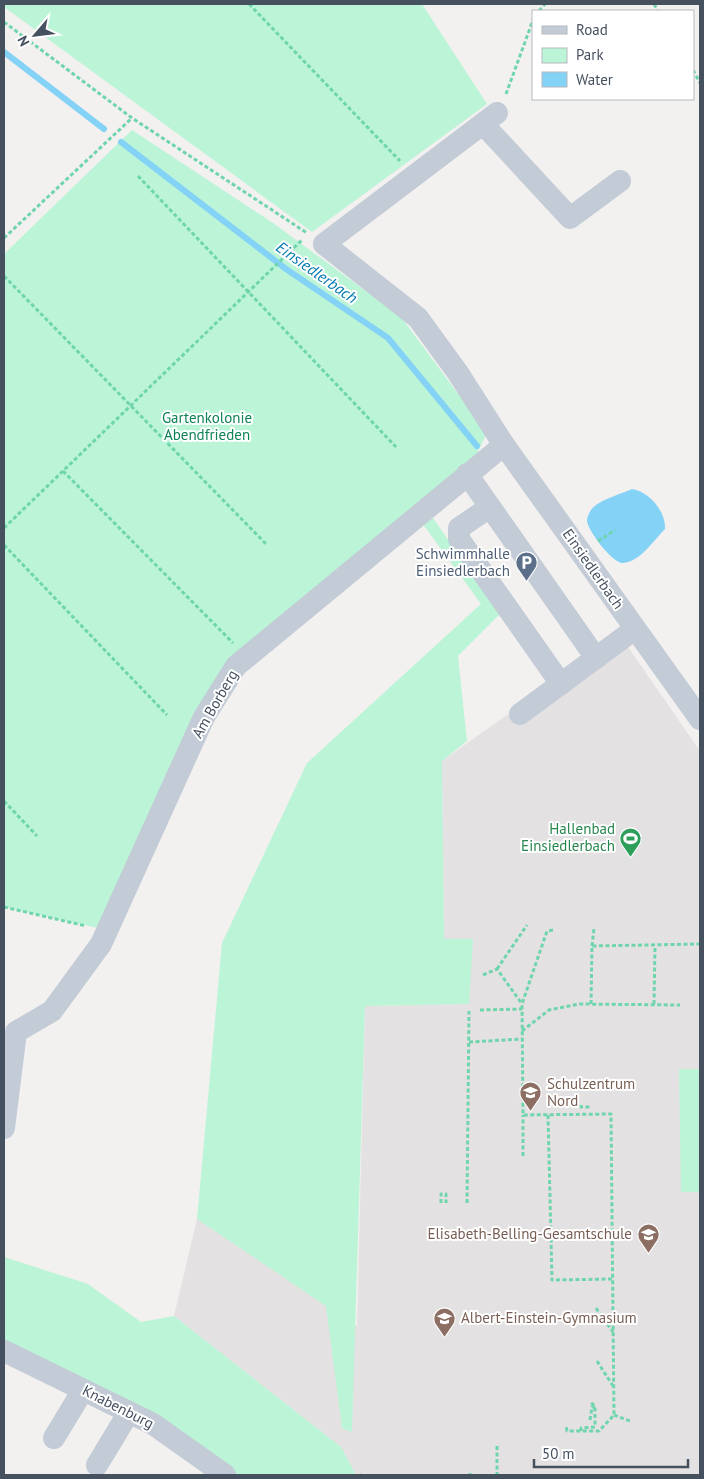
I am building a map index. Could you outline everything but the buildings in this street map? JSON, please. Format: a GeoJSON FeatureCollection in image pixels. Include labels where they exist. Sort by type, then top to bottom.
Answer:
{"type":"FeatureCollection","features":[{"type":"Feature","properties":{"kind":"street"},"geometry":{"type":"LineString","coordinates":[[316,239],[414,176],[490,118],[570,218],[620,182]]}},
{"type":"Feature","properties":{"kind":"street","name":"Einsiedlerbach"},"geometry":{"type":"LineString","coordinates":[[316,239],[418,318],[458,373],[504,445],[700,719]]}},
{"type":"Feature","properties":{"kind":"street","name":"Am Borberg"},"geometry":{"type":"LineString","coordinates":[[4,1128],[10,1031],[52,1011],[101,944],[204,717],[236,666],[504,445]]}},
{"type":"Feature","properties":{"kind":"street"},"geometry":{"type":"LineString","coordinates":[[467,474],[596,658]]}},
{"type":"Feature","properties":{"kind":"street"},"geometry":{"type":"LineString","coordinates":[[490,507],[459,528],[460,539],[561,684]]}},
{"type":"Feature","properties":{"kind":"street"},"geometry":{"type":"LineString","coordinates":[[520,714],[636,629]]}},
{"type":"Feature","properties":{"kind":"street","name":"Knabenburg"},"geometry":{"type":"LineString","coordinates":[[4,1351],[153,1424],[226,1475]]}},
{"type":"Feature","properties":{"kind":"street"},"geometry":{"type":"LineString","coordinates":[[54,1438],[83,1390]]}},
{"type":"Feature","properties":{"kind":"street"},"geometry":{"type":"LineString","coordinates":[[97,1465],[129,1412]]}},
{"type":"Feature","properties":{"kind":"path"},"geometry":{"type":"LineString","coordinates":[[249,4],[414,176]]}},
{"type":"Feature","properties":{"kind":"path"},"geometry":{"type":"LineString","coordinates":[[4,22],[132,118],[316,239],[248,292],[4,528]]}},
{"type":"Feature","properties":{"kind":"path"},"geometry":{"type":"LineString","coordinates":[[490,118],[532,22]]}},
{"type":"Feature","properties":{"kind":"path"},"geometry":{"type":"LineString","coordinates":[[694,72],[700,84]]}},
{"type":"Feature","properties":{"kind":"path"},"geometry":{"type":"LineString","coordinates":[[4,238],[132,118]]}},
{"type":"Feature","properties":{"kind":"path"},"geometry":{"type":"LineString","coordinates":[[138,176],[396,447]]}},
{"type":"Feature","properties":{"kind":"path"},"geometry":{"type":"LineString","coordinates":[[4,276],[266,544]]}},
{"type":"Feature","properties":{"kind":"path"},"geometry":{"type":"LineString","coordinates":[[63,471],[247,657]]}},
{"type":"Feature","properties":{"kind":"path"},"geometry":{"type":"LineString","coordinates":[[4,545],[167,715]]}},
{"type":"Feature","properties":{"kind":"path"},"geometry":{"type":"LineString","coordinates":[[4,801],[37,836]]}},
{"type":"Feature","properties":{"kind":"path"},"geometry":{"type":"LineString","coordinates":[[4,907],[107,930]]}},
{"type":"Feature","properties":{"kind":"path"},"geometry":{"type":"LineString","coordinates":[[483,975],[497,968],[527,925]]}},
{"type":"Feature","properties":{"kind":"path"},"geometry":{"type":"LineString","coordinates":[[591,1004],[594,928]]}},
{"type":"Feature","properties":{"kind":"path"},"geometry":{"type":"LineString","coordinates":[[523,1156],[522,1004],[547,931],[554,930]]}},
{"type":"Feature","properties":{"kind":"path"},"geometry":{"type":"LineString","coordinates":[[592,946],[700,944]]}},
{"type":"Feature","properties":{"kind":"path"},"geometry":{"type":"LineString","coordinates":[[654,1004],[655,946]]}},
{"type":"Feature","properties":{"kind":"path"},"geometry":{"type":"LineString","coordinates":[[497,968],[522,1004]]}},
{"type":"Feature","properties":{"kind":"path"},"geometry":{"type":"LineString","coordinates":[[522,1031],[549,1010],[591,1004],[680,1004]]}},
{"type":"Feature","properties":{"kind":"path"},"geometry":{"type":"LineString","coordinates":[[480,1010],[522,1009]]}},
{"type":"Feature","properties":{"kind":"path"},"geometry":{"type":"LineString","coordinates":[[467,1203],[469,1011]]}},
{"type":"Feature","properties":{"kind":"path"},"geometry":{"type":"LineString","coordinates":[[469,1042],[522,1039]]}},
{"type":"Feature","properties":{"kind":"path"},"geometry":{"type":"LineString","coordinates":[[581,1105],[581,1107],[590,1107]]}},
{"type":"Feature","properties":{"kind":"path"},"geometry":{"type":"LineString","coordinates":[[524,1115],[611,1114],[614,1415],[599,1431],[566,1431],[566,1425]]}},
{"type":"Feature","properties":{"kind":"path"},"geometry":{"type":"LineString","coordinates":[[548,1115],[552,1280],[612,1279]]}},
{"type":"Feature","properties":{"kind":"path"},"geometry":{"type":"LineString","coordinates":[[441,1194],[446,1194],[446,1203],[441,1203],[441,1194]]}},
{"type":"Feature","properties":{"kind":"path"},"geometry":{"type":"LineString","coordinates":[[596,1308],[613,1332]]}},
{"type":"Feature","properties":{"kind":"path"},"geometry":{"type":"LineString","coordinates":[[597,1361],[614,1387]]}},
{"type":"Feature","properties":{"kind":"path"},"geometry":{"type":"LineString","coordinates":[[580,1431],[580,1428],[595,1427],[595,1406],[590,1402]]}},
{"type":"Feature","properties":{"kind":"path"},"geometry":{"type":"LineString","coordinates":[[590,1420],[592,1407],[596,1407],[597,1421]]}},
{"type":"Feature","properties":{"kind":"path"},"geometry":{"type":"LineString","coordinates":[[614,1415],[630,1421]]}},
{"type":"Feature","properties":{"kind":"path"},"geometry":{"type":"LineString","coordinates":[[497,1446],[497,1475]]}},
{"type":"Feature","properties":{"kind":"shaded area","name":"Schulzentrum Nord"},"geometry":{"type":"Polygon","coordinates":[[[628,647],[700,751],[700,1475],[356,1475],[341,1447],[174,1316],[197,1219],[357,1326],[365,1006],[469,1004],[444,939],[442,761],[514,710],[628,647]]]}},
{"type":"Feature","properties":{"kind":"green space"},"geometry":{"type":"Polygon","coordinates":[[[4,4],[422,4],[487,104],[312,232],[4,7],[4,4]]]}},
{"type":"Feature","properties":{"kind":"green space","name":"Gartenkolonie Abendfrieden"},"geometry":{"type":"Polygon","coordinates":[[[132,130],[273,223],[401,317],[487,433],[467,474],[426,508],[500,614],[458,656],[467,741],[442,761],[444,939],[473,939],[469,1004],[365,1006],[352,1432],[342,1428],[326,1306],[197,1219],[222,943],[307,763],[481,604],[417,516],[236,666],[107,930],[4,907],[4,254],[132,130]]]}},
{"type":"Feature","properties":{"kind":"green space"},"geometry":{"type":"Polygon","coordinates":[[[679,1069],[700,1069],[700,1192],[681,1192],[679,1069]]]}},
{"type":"Feature","properties":{"kind":"green space"},"geometry":{"type":"Polygon","coordinates":[[[4,1257],[88,1284],[141,1322],[174,1316],[341,1447],[356,1475],[225,1475],[4,1351],[4,1257]]]}},
{"type":"Feature","properties":{"kind":"water"},"geometry":{"type":"Polygon","coordinates":[[[632,489],[645,494],[656,504],[663,516],[665,529],[641,555],[629,562],[623,563],[607,553],[588,526],[587,520],[594,506],[632,489]]]}},
{"type":"Feature","properties":{"kind":"waterway","name":"Einsiedlerbach"},"geometry":{"type":"LineString","coordinates":[[4,52],[104,129]]}},
{"type":"Feature","properties":{"kind":"waterway","name":"Einsiedlerbach"},"geometry":{"type":"LineString","coordinates":[[121,142],[286,269],[388,338],[477,446]]}},
{"type":"Feature","properties":{"kind":"place","name":"Schwimmhalle Einsiedlerbach"},"geometry":{"type":"Point","coordinates":[526,582]}},
{"type":"Feature","properties":{"kind":"place","name":"Hallenbad Einsiedlerbach"},"geometry":{"type":"Point","coordinates":[631,857]}},
{"type":"Feature","properties":{"kind":"place","name":"Schulzentrum Nord"},"geometry":{"type":"Point","coordinates":[531,1112]}},
{"type":"Feature","properties":{"kind":"place","name":"Elisabeth-Belling-Gesamtschule"},"geometry":{"type":"Point","coordinates":[648,1253]}},
{"type":"Feature","properties":{"kind":"place","name":"Albert-Einstein-Gymnasium"},"geometry":{"type":"Point","coordinates":[445,1337]}}]}
